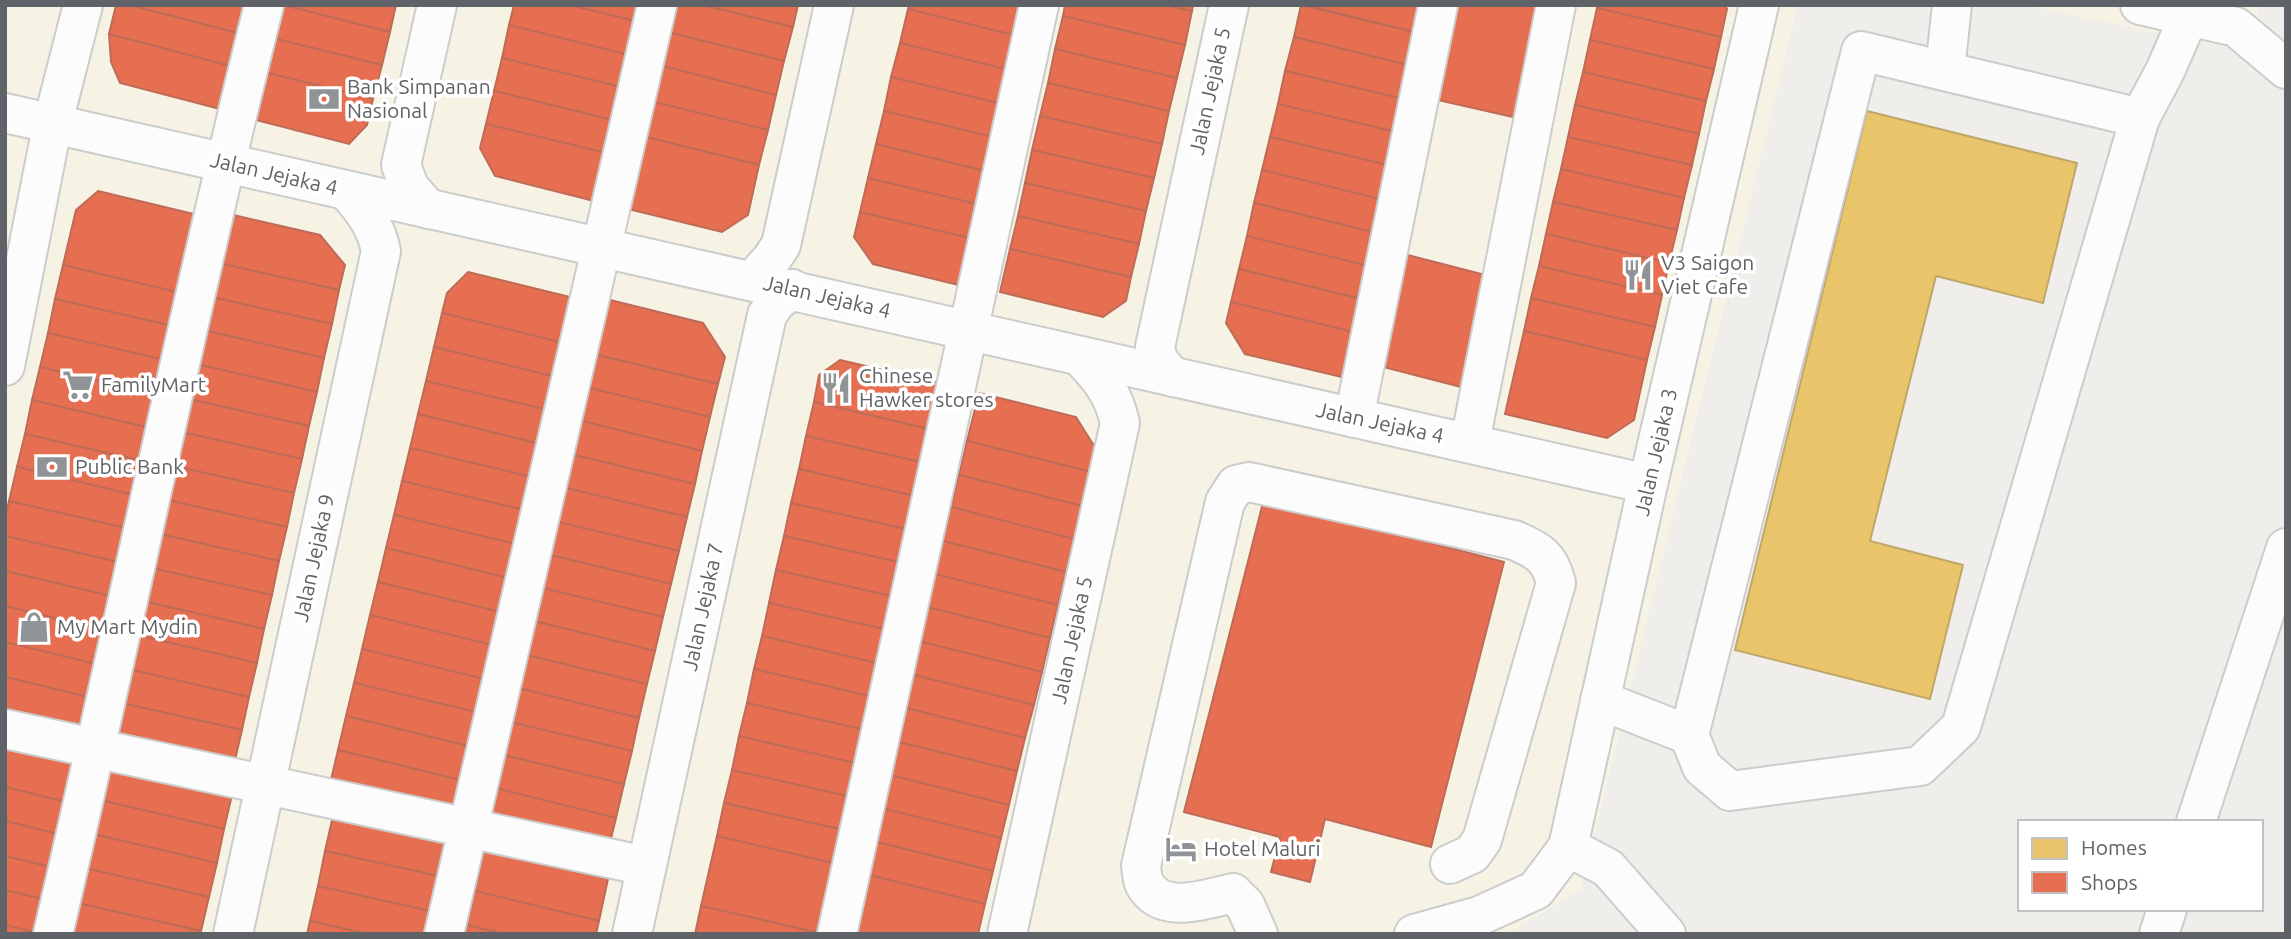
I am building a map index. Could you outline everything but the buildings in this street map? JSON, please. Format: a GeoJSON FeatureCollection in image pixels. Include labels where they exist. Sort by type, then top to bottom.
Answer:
{"type":"FeatureCollection","features":[{"type":"Feature","properties":{"kind":"street"},"geometry":{"type":"LineString","coordinates":[[5,366],[53,122],[83,5]]}},
{"type":"Feature","properties":{"kind":"street"},"geometry":{"type":"LineString","coordinates":[[53,934],[97,748],[225,163],[264,5]]}},
{"type":"Feature","properties":{"kind":"street"},"geometry":{"type":"LineString","coordinates":[[428,209],[409,187],[401,165],[437,5]]}},
{"type":"Feature","properties":{"kind":"street"},"geometry":{"type":"LineString","coordinates":[[444,934],[657,5]]}},
{"type":"Feature","properties":{"kind":"street"},"geometry":{"type":"LineString","coordinates":[[752,280],[781,245],[834,5]]}},
{"type":"Feature","properties":{"kind":"street"},"geometry":{"type":"LineString","coordinates":[[837,934],[1040,5]]}},
{"type":"Feature","properties":{"kind":"street","name":"Jalan Jejaka 5"},"geometry":{"type":"LineString","coordinates":[[1172,377],[1158,360],[1155,347],[1229,5]]}},
{"type":"Feature","properties":{"kind":"street"},"geometry":{"type":"LineString","coordinates":[[1354,418],[1438,5]]}},
{"type":"Feature","properties":{"kind":"street"},"geometry":{"type":"LineString","coordinates":[[1470,442],[1556,5]]}},
{"type":"Feature","properties":{"kind":"street","name":"Jalan Jejaka 3"},"geometry":{"type":"LineString","coordinates":[[1414,934],[1479,916],[1536,890],[1568,847],[1648,484],[1759,5]]}},
{"type":"Feature","properties":{"kind":"street"},"geometry":{"type":"LineString","coordinates":[[1945,70],[1952,5]]}},
{"type":"Feature","properties":{"kind":"street"},"geometry":{"type":"LineString","coordinates":[[2140,5],[2189,16],[2238,16],[2286,69]]}},
{"type":"Feature","properties":{"kind":"street"},"geometry":{"type":"LineString","coordinates":[[2140,118],[1861,51],[1689,735],[1702,766],[1730,791],[1920,766],[1961,727],[2140,118],[2165,71],[2189,16]]}},
{"type":"Feature","properties":{"kind":"street","name":"Jalan Jejaka 4"},"geometry":{"type":"LineString","coordinates":[[5,113],[1648,484]]}},
{"type":"Feature","properties":{"kind":"street","name":"Jalan Jejaka 9"},"geometry":{"type":"LineString","coordinates":[[233,934],[381,251],[377,233],[366,212],[347,191]]}},
{"type":"Feature","properties":{"kind":"street","name":"Jalan Jejaka 7"},"geometry":{"type":"LineString","coordinates":[[632,934],[768,315],[776,302],[792,289]]}},
{"type":"Feature","properties":{"kind":"street","name":"Jalan Jejaka 5"},"geometry":{"type":"LineString","coordinates":[[1007,934],[1120,423],[1115,402],[1080,356]]}},
{"type":"Feature","properties":{"kind":"street"},"geometry":{"type":"LineString","coordinates":[[1258,934],[1245,905],[1233,893],[1180,904],[1159,899],[1144,884],[1141,866],[1225,502],[1236,485],[1249,482],[1514,540],[1543,555],[1553,568],[1556,583],[1482,840],[1472,854],[1450,864]]}},
{"type":"Feature","properties":{"kind":"street"},"geometry":{"type":"LineString","coordinates":[[2197,820],[2286,548]]}},
{"type":"Feature","properties":{"kind":"street"},"geometry":{"type":"LineString","coordinates":[[1600,700],[1689,735]]}},
{"type":"Feature","properties":{"kind":"street"},"geometry":{"type":"LineString","coordinates":[[5,729],[646,866]]}},
{"type":"Feature","properties":{"kind":"street"},"geometry":{"type":"LineString","coordinates":[[1568,847],[1608,868],[1665,934]]}},
{"type":"Feature","properties":{"kind":"street"},"geometry":{"type":"LineString","coordinates":[[2159,934],[2166,911]]}},
{"type":"Feature","properties":{"kind":"shaded area"},"geometry":{"type":"Polygon","coordinates":[[[5,5],[1798,5],[1581,889],[1507,934],[5,934],[5,5]]]}},
{"type":"Feature","properties":{"kind":"shaded area"},"geometry":{"type":"Polygon","coordinates":[[[2024,5],[2260,5],[2249,52],[2024,5]]]}},
{"type":"Feature","properties":{"kind":"place","name":"Bank Simpanan Nasional"},"geometry":{"type":"Point","coordinates":[324,99]}},
{"type":"Feature","properties":{"kind":"place","name":"V3 Saigon Viet Cafe"},"geometry":{"type":"Point","coordinates":[1638,275]}},
{"type":"Feature","properties":{"kind":"place","name":"FamilyMart"},"geometry":{"type":"Point","coordinates":[78,385]}},
{"type":"Feature","properties":{"kind":"place","name":"Chinese Hawker stores"},"geometry":{"type":"Point","coordinates":[836,388]}},
{"type":"Feature","properties":{"kind":"place","name":"Public Bank"},"geometry":{"type":"Point","coordinates":[52,467]}},
{"type":"Feature","properties":{"kind":"place","name":"My Mart Mydin"},"geometry":{"type":"Point","coordinates":[34,627]}},
{"type":"Feature","properties":{"kind":"place","name":"Hotel Maluri"},"geometry":{"type":"Point","coordinates":[1181,849]}}]}
